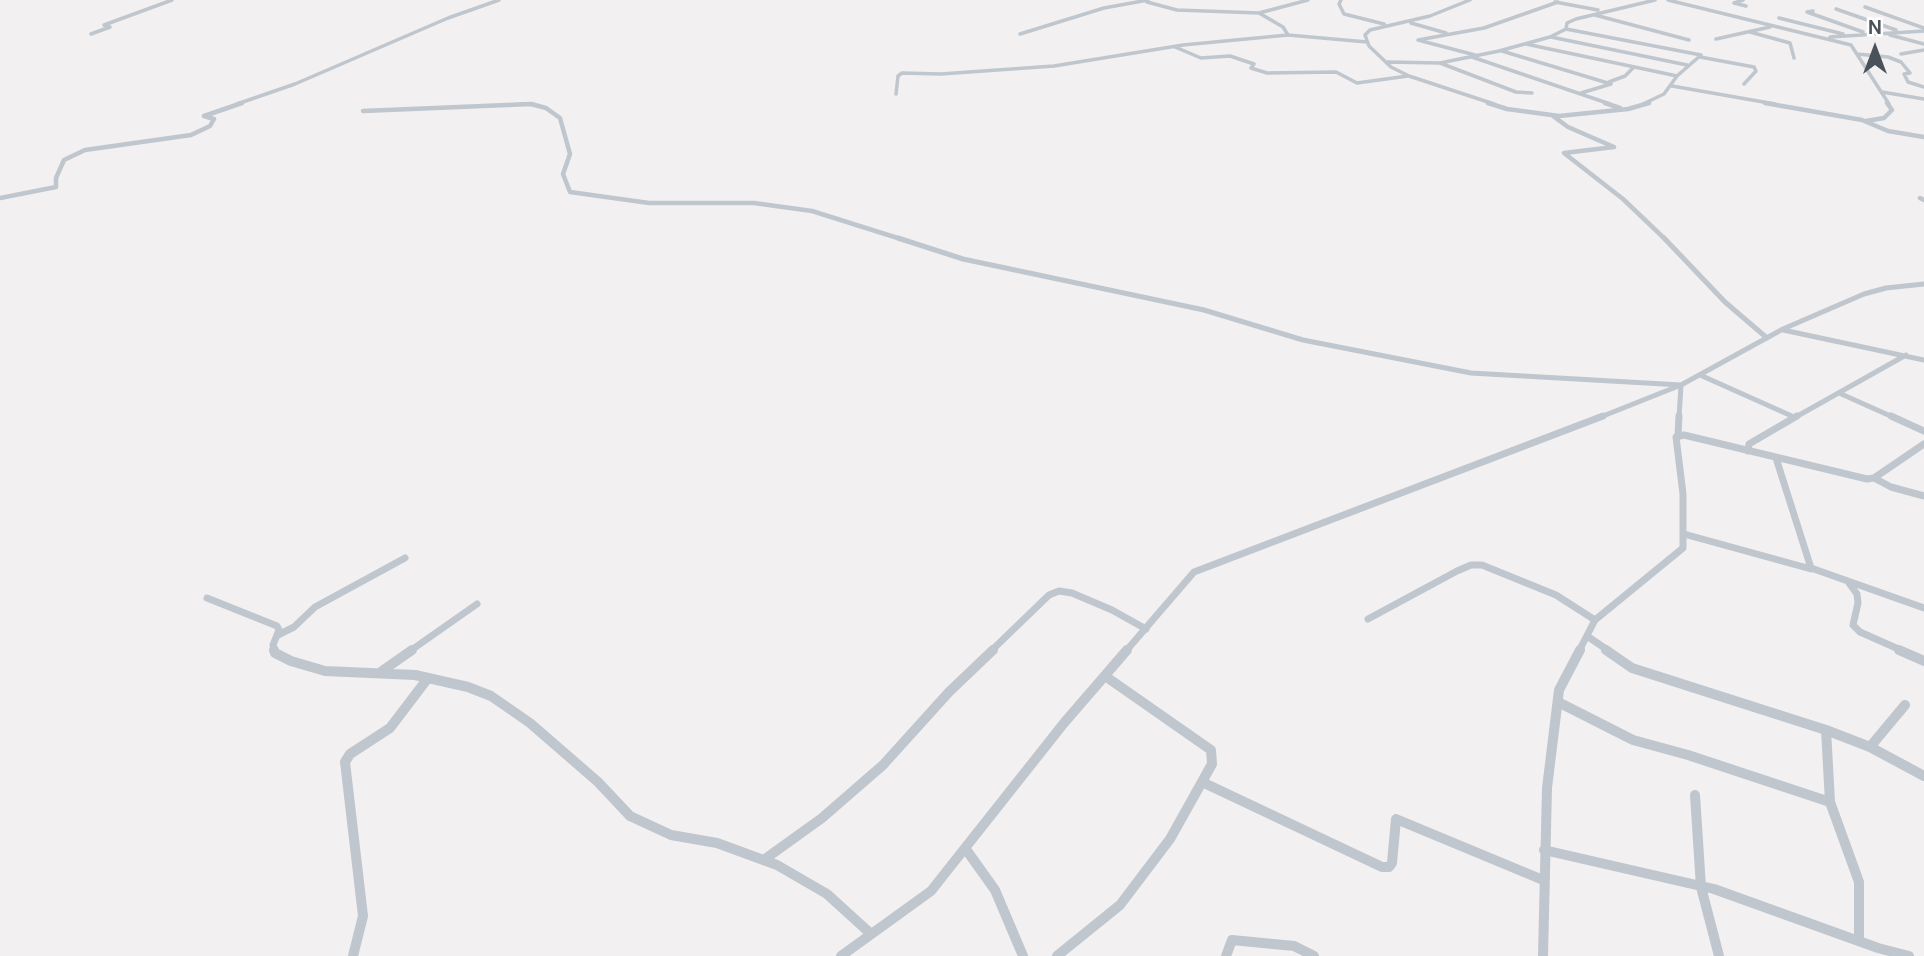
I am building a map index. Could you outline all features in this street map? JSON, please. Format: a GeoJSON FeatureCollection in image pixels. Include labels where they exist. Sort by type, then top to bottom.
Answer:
{"type":"FeatureCollection","features":[{"type":"Feature","properties":{"kind":"street"},"geometry":{"type":"LineString","coordinates":[[91,34],[110,27],[104,25],[172,0]]}},
{"type":"Feature","properties":{"kind":"street"},"geometry":{"type":"LineString","coordinates":[[0,198],[56,187],[56,178],[64,160],[85,150],[191,135],[210,127],[214,118],[204,116],[295,84],[448,18],[499,0]]}},
{"type":"Feature","properties":{"kind":"street"},"geometry":{"type":"LineString","coordinates":[[1020,34],[1104,8],[1148,1],[1158,7],[1177,10],[1259,13],[1308,0]]}},
{"type":"Feature","properties":{"kind":"street"},"geometry":{"type":"LineString","coordinates":[[1341,0],[1340,7],[1345,15],[1388,24]]}},
{"type":"Feature","properties":{"kind":"street"},"geometry":{"type":"LineString","coordinates":[[1470,0],[1430,16],[1388,24],[1367,33],[1367,42],[1391,67],[1409,76],[1507,109],[1552,116],[1622,109],[1651,102],[1672,86],[1677,76],[1700,57]]}},
{"type":"Feature","properties":{"kind":"street"},"geometry":{"type":"LineString","coordinates":[[1548,0],[1602,11]]}},
{"type":"Feature","properties":{"kind":"street"},"geometry":{"type":"LineString","coordinates":[[1566,29],[1567,23],[1591,14],[1655,0]]}},
{"type":"Feature","properties":{"kind":"street"},"geometry":{"type":"LineString","coordinates":[[1668,0],[1851,45],[1882,92],[1891,113],[1884,118],[1866,121]]}},
{"type":"Feature","properties":{"kind":"street"},"geometry":{"type":"LineString","coordinates":[[1743,0],[1734,3],[1746,6]]}},
{"type":"Feature","properties":{"kind":"street"},"geometry":{"type":"LineString","coordinates":[[1558,2],[1484,28],[1418,41],[1474,57],[1622,109]]}},
{"type":"Feature","properties":{"kind":"street"},"geometry":{"type":"LineString","coordinates":[[1865,7],[1924,30]]}},
{"type":"Feature","properties":{"kind":"street"},"geometry":{"type":"LineString","coordinates":[[1836,9],[1903,32]]}},
{"type":"Feature","properties":{"kind":"street"},"geometry":{"type":"LineString","coordinates":[[1814,11],[1807,12],[1867,34]]}},
{"type":"Feature","properties":{"kind":"street"},"geometry":{"type":"LineString","coordinates":[[1259,13],[1283,27],[1288,35]]}},
{"type":"Feature","properties":{"kind":"street"},"geometry":{"type":"LineString","coordinates":[[1591,14],[1689,40]]}},
{"type":"Feature","properties":{"kind":"street"},"geometry":{"type":"LineString","coordinates":[[1779,18],[1848,35]]}},
{"type":"Feature","properties":{"kind":"street"},"geometry":{"type":"LineString","coordinates":[[1406,21],[1450,34]]}},
{"type":"Feature","properties":{"kind":"street"},"geometry":{"type":"LineString","coordinates":[[1716,39],[1774,26]]}},
{"type":"Feature","properties":{"kind":"street"},"geometry":{"type":"LineString","coordinates":[[1385,62],[1440,63],[1474,57],[1550,37],[1566,29],[1693,52],[1700,54],[1700,57],[1755,68],[1756,71],[1744,84]]}},
{"type":"Feature","properties":{"kind":"street"},"geometry":{"type":"LineString","coordinates":[[1825,38],[1924,30]]}},
{"type":"Feature","properties":{"kind":"street"},"geometry":{"type":"LineString","coordinates":[[1750,32],[1790,43],[1794,58]]}},
{"type":"Feature","properties":{"kind":"street"},"geometry":{"type":"LineString","coordinates":[[1879,33],[1924,44]]}},
{"type":"Feature","properties":{"kind":"street"},"geometry":{"type":"LineString","coordinates":[[896,94],[898,76],[902,73],[940,75],[1055,66],[1173,46],[1288,35],[1367,42]]}},
{"type":"Feature","properties":{"kind":"street"},"geometry":{"type":"LineString","coordinates":[[1550,37],[1688,65]]}},
{"type":"Feature","properties":{"kind":"street"},"geometry":{"type":"LineString","coordinates":[[1525,44],[1677,76]]}},
{"type":"Feature","properties":{"kind":"street"},"geometry":{"type":"LineString","coordinates":[[1173,46],[1201,58],[1230,56],[1254,64],[1251,68],[1267,73],[1336,72],[1360,83],[1409,76]]}},
{"type":"Feature","properties":{"kind":"street"},"geometry":{"type":"LineString","coordinates":[[1901,54],[1924,50]]}},
{"type":"Feature","properties":{"kind":"street"},"geometry":{"type":"LineString","coordinates":[[1501,51],[1609,82],[1625,76],[1633,68]]}},
{"type":"Feature","properties":{"kind":"street"},"geometry":{"type":"LineString","coordinates":[[1857,54],[1888,57],[1901,62],[1910,74],[1904,74],[1909,82],[1924,87]]}},
{"type":"Feature","properties":{"kind":"street"},"geometry":{"type":"LineString","coordinates":[[1440,63],[1492,84],[1520,93],[1532,93]]}},
{"type":"Feature","properties":{"kind":"street"},"geometry":{"type":"LineString","coordinates":[[1391,67],[1402,64]]}},
{"type":"Feature","properties":{"kind":"street"},"geometry":{"type":"LineString","coordinates":[[1581,93],[1611,86],[1609,82]]}},
{"type":"Feature","properties":{"kind":"street"},"geometry":{"type":"LineString","coordinates":[[1672,86],[1866,121],[1888,131],[1924,137]]}},
{"type":"Feature","properties":{"kind":"street"},"geometry":{"type":"LineString","coordinates":[[1882,92],[1924,99]]}},
{"type":"Feature","properties":{"kind":"street"},"geometry":{"type":"LineString","coordinates":[[363,111],[531,104],[546,108],[560,118],[570,154],[563,174],[570,192],[649,203],[754,203],[812,211],[963,259],[1204,310],[1303,341],[1471,373],[1681,385]]}},
{"type":"Feature","properties":{"kind":"street"},"geometry":{"type":"LineString","coordinates":[[1552,116],[1568,127],[1614,147],[1564,153],[1623,198],[1686,259],[1725,302],[1767,338]]}},
{"type":"Feature","properties":{"kind":"street"},"geometry":{"type":"LineString","coordinates":[[841,956],[931,891],[1105,676],[1194,572],[1504,456],[1681,385],[1783,330],[1864,295],[1886,288],[1924,284]]}},
{"type":"Feature","properties":{"kind":"street"},"geometry":{"type":"LineString","coordinates":[[1783,330],[1924,360]]}},
{"type":"Feature","properties":{"kind":"street"},"geometry":{"type":"LineString","coordinates":[[1748,451],[1749,444],[1757,439],[1906,355]]}},
{"type":"Feature","properties":{"kind":"street"},"geometry":{"type":"LineString","coordinates":[[1700,375],[1794,417]]}},
{"type":"Feature","properties":{"kind":"street"},"geometry":{"type":"LineString","coordinates":[[1543,956],[1547,788],[1559,690],[1595,620],[1683,548],[1683,494],[1676,440],[1681,385]]}},
{"type":"Feature","properties":{"kind":"street"},"geometry":{"type":"LineString","coordinates":[[1839,393],[1924,431]]}},
{"type":"Feature","properties":{"kind":"street"},"geometry":{"type":"LineString","coordinates":[[1678,435],[1874,478],[1891,487],[1924,496]]}},
{"type":"Feature","properties":{"kind":"street"},"geometry":{"type":"LineString","coordinates":[[1874,478],[1924,444]]}},
{"type":"Feature","properties":{"kind":"street"},"geometry":{"type":"LineString","coordinates":[[1776,458],[1808,565],[1816,571]]}},
{"type":"Feature","properties":{"kind":"street"},"geometry":{"type":"LineString","coordinates":[[1684,534],[1816,571],[1924,608]]}},
{"type":"Feature","properties":{"kind":"street"},"geometry":{"type":"LineString","coordinates":[[278,635],[294,627],[315,607],[405,558]]}},
{"type":"Feature","properties":{"kind":"street"},"geometry":{"type":"LineString","coordinates":[[1368,620],[1457,571],[1471,565],[1482,565],[1556,595],[1595,620]]}},
{"type":"Feature","properties":{"kind":"street"},"geometry":{"type":"LineString","coordinates":[[1849,582],[1857,594],[1858,603],[1853,625],[1860,632],[1924,661]]}},
{"type":"Feature","properties":{"kind":"street"},"geometry":{"type":"LineString","coordinates":[[765,859],[822,818],[883,765],[949,692],[1049,595],[1059,591],[1072,593],[1112,610],[1146,629]]}},
{"type":"Feature","properties":{"kind":"street"},"geometry":{"type":"LineString","coordinates":[[207,598],[277,626],[278,635],[273,645],[275,653],[291,661],[325,671],[382,672],[428,678],[468,687],[506,705],[598,782],[630,816],[671,835],[717,843],[765,859],[827,894],[871,934]]}},
{"type":"Feature","properties":{"kind":"street"},"geometry":{"type":"LineString","coordinates":[[382,672],[477,604]]}},
{"type":"Feature","properties":{"kind":"street"},"geometry":{"type":"LineString","coordinates":[[1587,636],[1633,668],[1826,730],[1870,747],[1924,776]]}},
{"type":"Feature","properties":{"kind":"street"},"geometry":{"type":"LineString","coordinates":[[1057,956],[1120,905],[1170,839],[1212,764],[1211,750],[1105,676]]}},
{"type":"Feature","properties":{"kind":"street"},"geometry":{"type":"LineString","coordinates":[[353,956],[363,915],[345,762],[350,754],[390,728],[428,678]]}},
{"type":"Feature","properties":{"kind":"street"},"geometry":{"type":"LineString","coordinates":[[1558,702],[1633,740],[1688,755],[1830,802]]}},
{"type":"Feature","properties":{"kind":"street"},"geometry":{"type":"LineString","coordinates":[[1870,747],[1905,705]]}},
{"type":"Feature","properties":{"kind":"street"},"geometry":{"type":"LineString","coordinates":[[1826,730],[1830,802],[1859,882],[1859,941]]}},
{"type":"Feature","properties":{"kind":"street"},"geometry":{"type":"LineString","coordinates":[[1202,782],[1382,867],[1389,867],[1392,863],[1396,818],[1543,880]]}},
{"type":"Feature","properties":{"kind":"street"},"geometry":{"type":"LineString","coordinates":[[1695,795],[1701,887],[1719,956]]}},
{"type":"Feature","properties":{"kind":"street"},"geometry":{"type":"LineString","coordinates":[[965,848],[995,890],[1024,956]]}},
{"type":"Feature","properties":{"kind":"street"},"geometry":{"type":"LineString","coordinates":[[1544,850],[1701,887],[1909,956]]}},
{"type":"Feature","properties":{"kind":"street"},"geometry":{"type":"LineString","coordinates":[[1226,956],[1232,940],[1294,946],[1314,956]]}}]}
